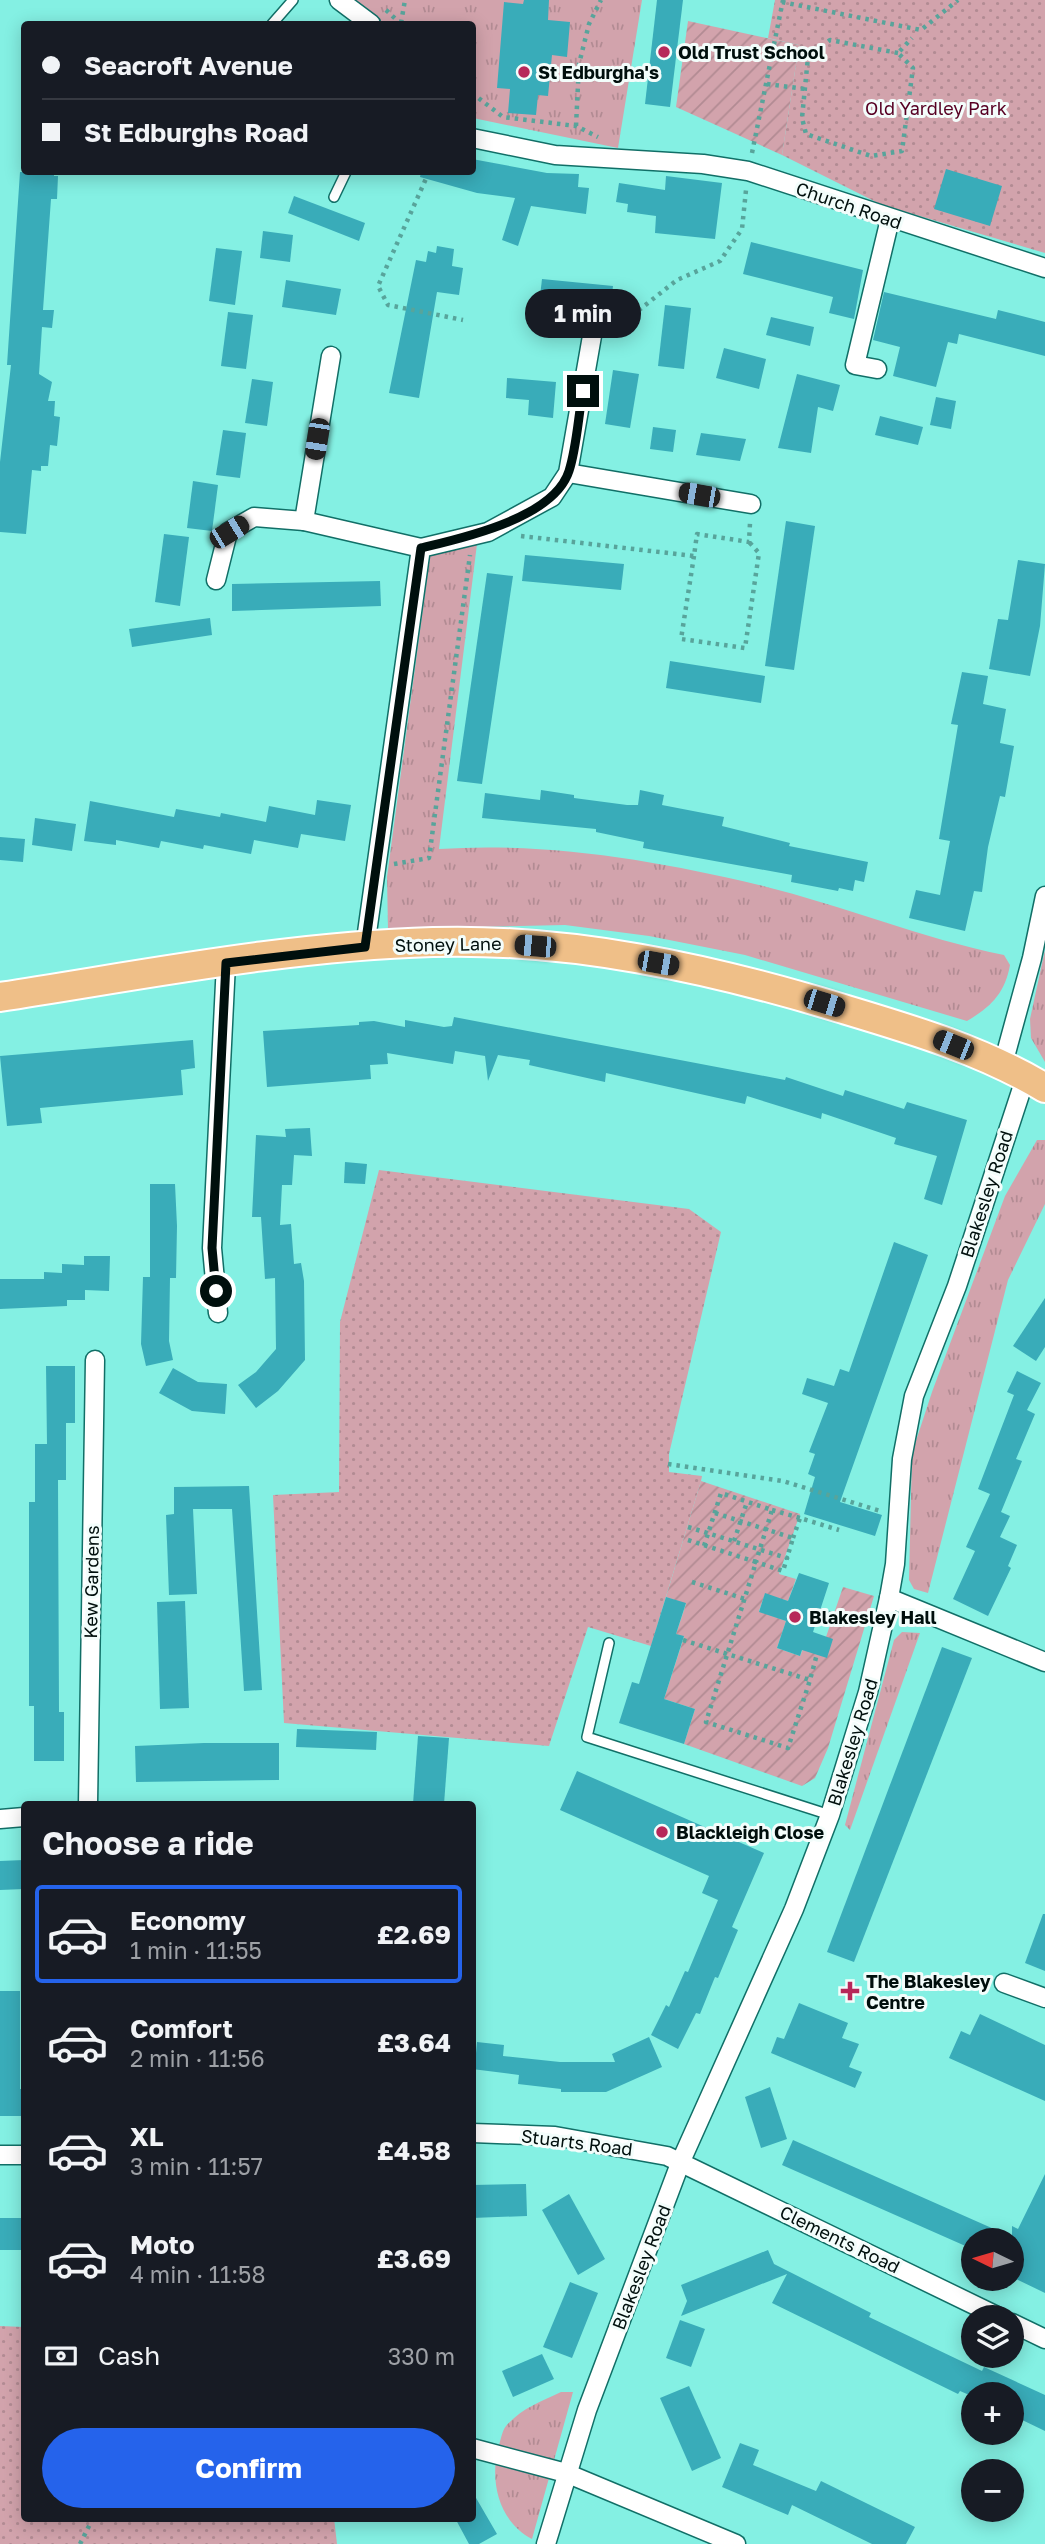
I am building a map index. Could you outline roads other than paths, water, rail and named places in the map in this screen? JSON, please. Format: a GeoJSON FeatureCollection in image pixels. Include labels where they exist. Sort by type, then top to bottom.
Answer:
{"type":"FeatureCollection","features":[{"type":"Feature","properties":{"kind":"main road","name":"Stoney Lane"},"geometry":{"type":"LineString","coordinates":[[0,997],[226,963],[365,947],[433,942],[510,943],[587,950],[706,971],[928,1035],[1025,1076]]}},
{"type":"Feature","properties":{"kind":"street"},"geometry":{"type":"LineString","coordinates":[[339,0],[367,21]]}},
{"type":"Feature","properties":{"kind":"street","name":"Church Road"},"geometry":{"type":"LineString","coordinates":[[476,139],[555,155],[704,164],[748,171],[1045,268]]}},
{"type":"Feature","properties":{"kind":"street"},"geometry":{"type":"LineString","coordinates":[[877,369],[855,365],[890,219]]}},
{"type":"Feature","properties":{"kind":"street"},"geometry":{"type":"LineString","coordinates":[[216,580],[229,532],[254,517],[304,521],[421,548],[481,534],[552,497],[568,473],[592,336]]}},
{"type":"Feature","properties":{"kind":"street"},"geometry":{"type":"LineString","coordinates":[[304,521],[331,356]]}},
{"type":"Feature","properties":{"kind":"street"},"geometry":{"type":"LineString","coordinates":[[568,473],[751,504]]}},
{"type":"Feature","properties":{"kind":"street"},"geometry":{"type":"LineString","coordinates":[[365,947],[421,548]]}},
{"type":"Feature","properties":{"kind":"street","name":"Blakesley Road"},"geometry":{"type":"LineString","coordinates":[[546,2544],[566,2473],[681,2161],[794,1909],[830,1815],[868,1692],[895,1564],[902,1459],[914,1396],[957,1286],[1025,1076],[1032,958],[1045,896]]}},
{"type":"Feature","properties":{"kind":"street"},"geometry":{"type":"LineString","coordinates":[[218,1313],[212,1248],[226,963]]}},
{"type":"Feature","properties":{"kind":"street","name":"Kew Gardens"},"geometry":{"type":"LineString","coordinates":[[88,1801],[95,1360]]}},
{"type":"Feature","properties":{"kind":"street"},"geometry":{"type":"LineString","coordinates":[[889,1598],[1045,1661]]}},
{"type":"Feature","properties":{"kind":"street"},"geometry":{"type":"LineString","coordinates":[[0,1819],[21,1817]]}},
{"type":"Feature","properties":{"kind":"street"},"geometry":{"type":"LineString","coordinates":[[1003,1983],[1045,1998]]}},
{"type":"Feature","properties":{"kind":"street","name":"Stuarts Road"},"geometry":{"type":"LineString","coordinates":[[476,2133],[555,2136],[635,2149],[681,2161]]}},
{"type":"Feature","properties":{"kind":"street"},"geometry":{"type":"LineString","coordinates":[[0,2155],[21,2155]]}},
{"type":"Feature","properties":{"kind":"street","name":"Clements Road"},"geometry":{"type":"LineString","coordinates":[[681,2161],[975,2305]]}},
{"type":"Feature","properties":{"kind":"street"},"geometry":{"type":"LineString","coordinates":[[1024,2329],[1045,2339]]}},
{"type":"Feature","properties":{"kind":"street"},"geometry":{"type":"LineString","coordinates":[[476,2449],[566,2473],[736,2544]]}},
{"type":"Feature","properties":{"kind":"lane"},"geometry":{"type":"LineString","coordinates":[[275,21],[293,0]]}},
{"type":"Feature","properties":{"kind":"lane"},"geometry":{"type":"LineString","coordinates":[[334,197],[345,175]]}},
{"type":"Feature","properties":{"kind":"lane"},"geometry":{"type":"LineString","coordinates":[[610,1643],[587,1737],[830,1815]]}},
{"type":"Feature","properties":{"kind":"place","name":"Old Trust School"},"geometry":{"type":"Point","coordinates":[664,52]}},
{"type":"Feature","properties":{"kind":"place","name":"St Edburgha's"},"geometry":{"type":"Point","coordinates":[524,72]}},
{"type":"Feature","properties":{"kind":"place","name":"Blakesley Hall"},"geometry":{"type":"Point","coordinates":[795,1617]}},
{"type":"Feature","properties":{"kind":"place","name":"Blackleigh Close"},"geometry":{"type":"Point","coordinates":[662,1832]}},
{"type":"Feature","properties":{"kind":"place","name":"The Blakesley Centre"},"geometry":{"type":"Point","coordinates":[850,1991]}},
{"type":"Feature","properties":{"kind":"park label","name":"Old Yardley Park"},"geometry":{"type":"Point","coordinates":[936,108]}}]}
